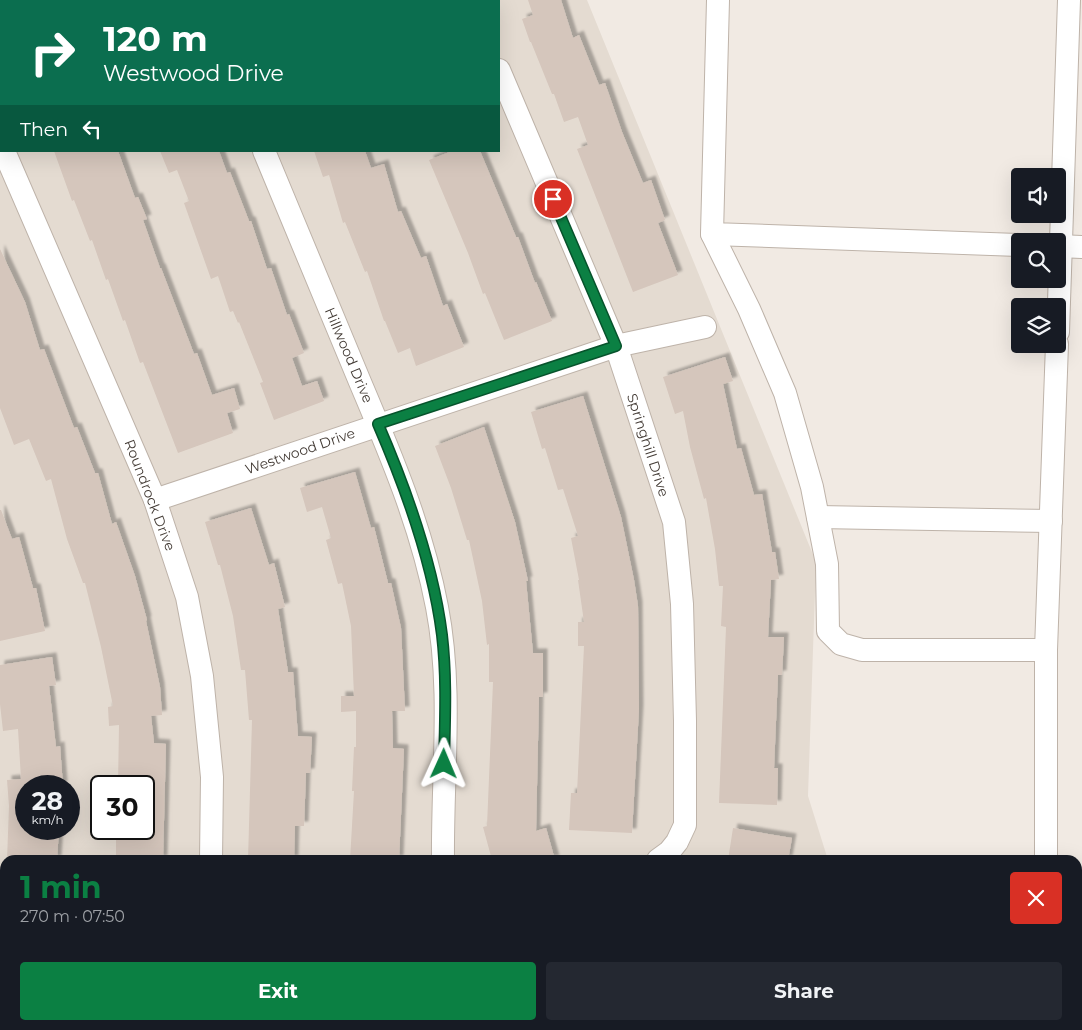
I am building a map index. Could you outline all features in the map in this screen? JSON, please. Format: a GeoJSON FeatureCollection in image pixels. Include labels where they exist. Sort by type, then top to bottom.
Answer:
{"type":"FeatureCollection","features":[{"type":"Feature","properties":{"kind":"street"},"geometry":{"type":"LineString","coordinates":[[718,0],[712,234],[749,309],[785,393],[812,487],[827,564],[828,631],[841,644],[862,650],[1046,650]]}},
{"type":"Feature","properties":{"kind":"street"},"geometry":{"type":"LineString","coordinates":[[1062,298],[1067,246],[1069,0]]}},
{"type":"Feature","properties":{"kind":"street","name":"Springhill Drive"},"geometry":{"type":"LineString","coordinates":[[500,72],[616,346],[674,522],[682,604],[685,825],[677,842],[665,855]]}},
{"type":"Feature","properties":{"kind":"street","name":"Roundrock Drive"},"geometry":{"type":"LineString","coordinates":[[4,152],[155,500],[187,597],[202,676],[212,777],[210,855]]}},
{"type":"Feature","properties":{"kind":"street","name":"Hillwood Drive"},"geometry":{"type":"LineString","coordinates":[[264,152],[394,462],[416,525],[435,598],[442,635],[446,685],[443,855]]}},
{"type":"Feature","properties":{"kind":"street"},"geometry":{"type":"LineString","coordinates":[[712,234],[1011,245]]}},
{"type":"Feature","properties":{"kind":"street","name":"Westwood Drive"},"geometry":{"type":"LineString","coordinates":[[155,500],[616,346],[705,327]]}},
{"type":"Feature","properties":{"kind":"street"},"geometry":{"type":"LineString","coordinates":[[1046,855],[1046,650],[1057,353]]}},
{"type":"Feature","properties":{"kind":"street"},"geometry":{"type":"LineString","coordinates":[[818,517],[1051,521]]}},
{"type":"Feature","properties":{"kind":"shaded area"},"geometry":{"type":"Polygon","coordinates":[[[500,0],[587,0],[816,562],[808,796],[826,855],[0,855],[0,152],[500,152],[500,0]]]}},
{"type":"Feature","properties":{"kind":"building"},"geometry":{"type":"Polygon","coordinates":[[[528,0],[561,0],[573,38],[579,35],[599,85],[605,83],[622,132],[643,183],[651,180],[665,220],[658,223],[678,275],[633,292],[577,149],[588,145],[578,117],[564,122],[554,94],[552,94],[530,42],[522,19],[533,15],[528,0]]]}},
{"type":"Feature","properties":{"kind":"building"},"geometry":{"type":"Polygon","coordinates":[[[54,152],[118,152],[135,198],[138,197],[147,219],[143,220],[160,268],[194,354],[197,353],[212,395],[234,388],[240,409],[227,413],[233,433],[178,453],[143,362],[140,363],[125,320],[123,321],[108,279],[106,280],[92,240],[90,241],[74,200],[72,201],[54,152]]]}},
{"type":"Feature","properties":{"kind":"building"},"geometry":{"type":"Polygon","coordinates":[[[160,152],[219,152],[227,173],[230,172],[249,221],[251,221],[267,269],[271,268],[287,315],[289,314],[304,353],[292,358],[302,386],[317,381],[324,401],[274,420],[260,383],[263,382],[239,322],[233,311],[230,312],[218,276],[211,279],[184,203],[189,201],[177,170],[169,173],[160,152]]]}},
{"type":"Feature","properties":{"kind":"building"},"geometry":{"type":"Polygon","coordinates":[[[314,152],[365,152],[371,168],[384,164],[398,212],[401,211],[421,258],[426,256],[443,306],[447,304],[464,347],[416,366],[410,348],[398,353],[384,321],[367,271],[365,272],[345,222],[343,223],[329,175],[323,177],[314,152]]]}},
{"type":"Feature","properties":{"kind":"building"},"geometry":{"type":"Polygon","coordinates":[[[449,152],[480,152],[552,321],[504,340],[485,293],[483,294],[429,160],[449,152]]]}},
{"type":"Feature","properties":{"kind":"building"},"geometry":{"type":"Polygon","coordinates":[[[0,249],[25,302],[40,350],[44,349],[74,428],[77,427],[95,473],[98,473],[112,524],[116,522],[135,576],[147,620],[160,687],[162,715],[151,716],[154,743],[166,744],[163,855],[116,855],[116,840],[155,840],[155,775],[118,775],[119,725],[109,726],[108,707],[113,706],[85,583],[83,583],[67,539],[51,479],[46,481],[29,439],[14,445],[0,408],[0,249]]]}},
{"type":"Feature","properties":{"kind":"building"},"geometry":{"type":"Polygon","coordinates":[[[725,357],[733,381],[723,384],[737,449],[741,448],[754,495],[762,494],[772,552],[775,552],[779,579],[771,580],[768,637],[784,637],[782,675],[778,675],[774,768],[778,768],[777,805],[719,803],[726,627],[721,626],[723,586],[719,586],[706,498],[704,499],[690,447],[683,411],[675,414],[663,377],[725,357]]]}},
{"type":"Feature","properties":{"kind":"building"},"geometry":{"type":"Polygon","coordinates":[[[583,396],[621,517],[638,606],[639,709],[632,833],[569,830],[571,793],[577,793],[584,646],[578,646],[578,622],[584,622],[571,538],[578,536],[563,489],[558,490],[545,448],[542,449],[531,412],[583,396]]]}},
{"type":"Feature","properties":{"kind":"building"},"geometry":{"type":"Polygon","coordinates":[[[484,427],[515,522],[528,581],[526,581],[533,653],[543,653],[543,697],[539,697],[536,831],[546,828],[554,855],[491,855],[483,827],[487,826],[493,682],[489,682],[489,644],[487,645],[482,601],[469,540],[467,540],[451,488],[435,446],[484,427]]]}},
{"type":"Feature","properties":{"kind":"building"},"geometry":{"type":"Polygon","coordinates":[[[355,472],[371,528],[374,527],[388,583],[391,583],[401,628],[405,711],[392,711],[393,748],[404,749],[399,855],[350,855],[356,711],[341,712],[341,696],[354,696],[351,626],[342,583],[338,584],[326,540],[331,538],[322,507],[307,512],[300,488],[355,472]]]}},
{"type":"Feature","properties":{"kind":"building"},"geometry":{"type":"Polygon","coordinates":[[[251,508],[269,565],[274,563],[285,607],[278,609],[288,672],[293,672],[298,736],[312,737],[310,773],[306,773],[304,826],[295,826],[294,855],[248,855],[252,720],[249,720],[245,670],[241,670],[233,616],[220,565],[218,565],[205,522],[251,508]]]}},
{"type":"Feature","properties":{"kind":"building"},"geometry":{"type":"Polygon","coordinates":[[[0,510],[12,539],[19,537],[33,588],[36,588],[45,631],[0,641],[0,510]]]}},
{"type":"Feature","properties":{"kind":"building"},"geometry":{"type":"Polygon","coordinates":[[[52,657],[56,685],[49,686],[56,747],[60,746],[62,775],[21,775],[18,729],[3,731],[0,704],[0,665],[52,657]]]}},
{"type":"Feature","properties":{"kind":"building"},"geometry":{"type":"Polygon","coordinates":[[[15,779],[15,840],[58,840],[57,855],[7,855],[9,806],[7,780],[15,779]]]}},
{"type":"Feature","properties":{"kind":"building"},"geometry":{"type":"Polygon","coordinates":[[[733,828],[792,838],[789,855],[729,855],[733,828]]]}},
{"type":"Feature","properties":{"kind":"route"},"geometry":{"type":"LineString","coordinates":[[444,764],[446,685],[442,635],[437,607],[416,525],[394,462],[378,424],[616,346],[553,199]]}}]}
